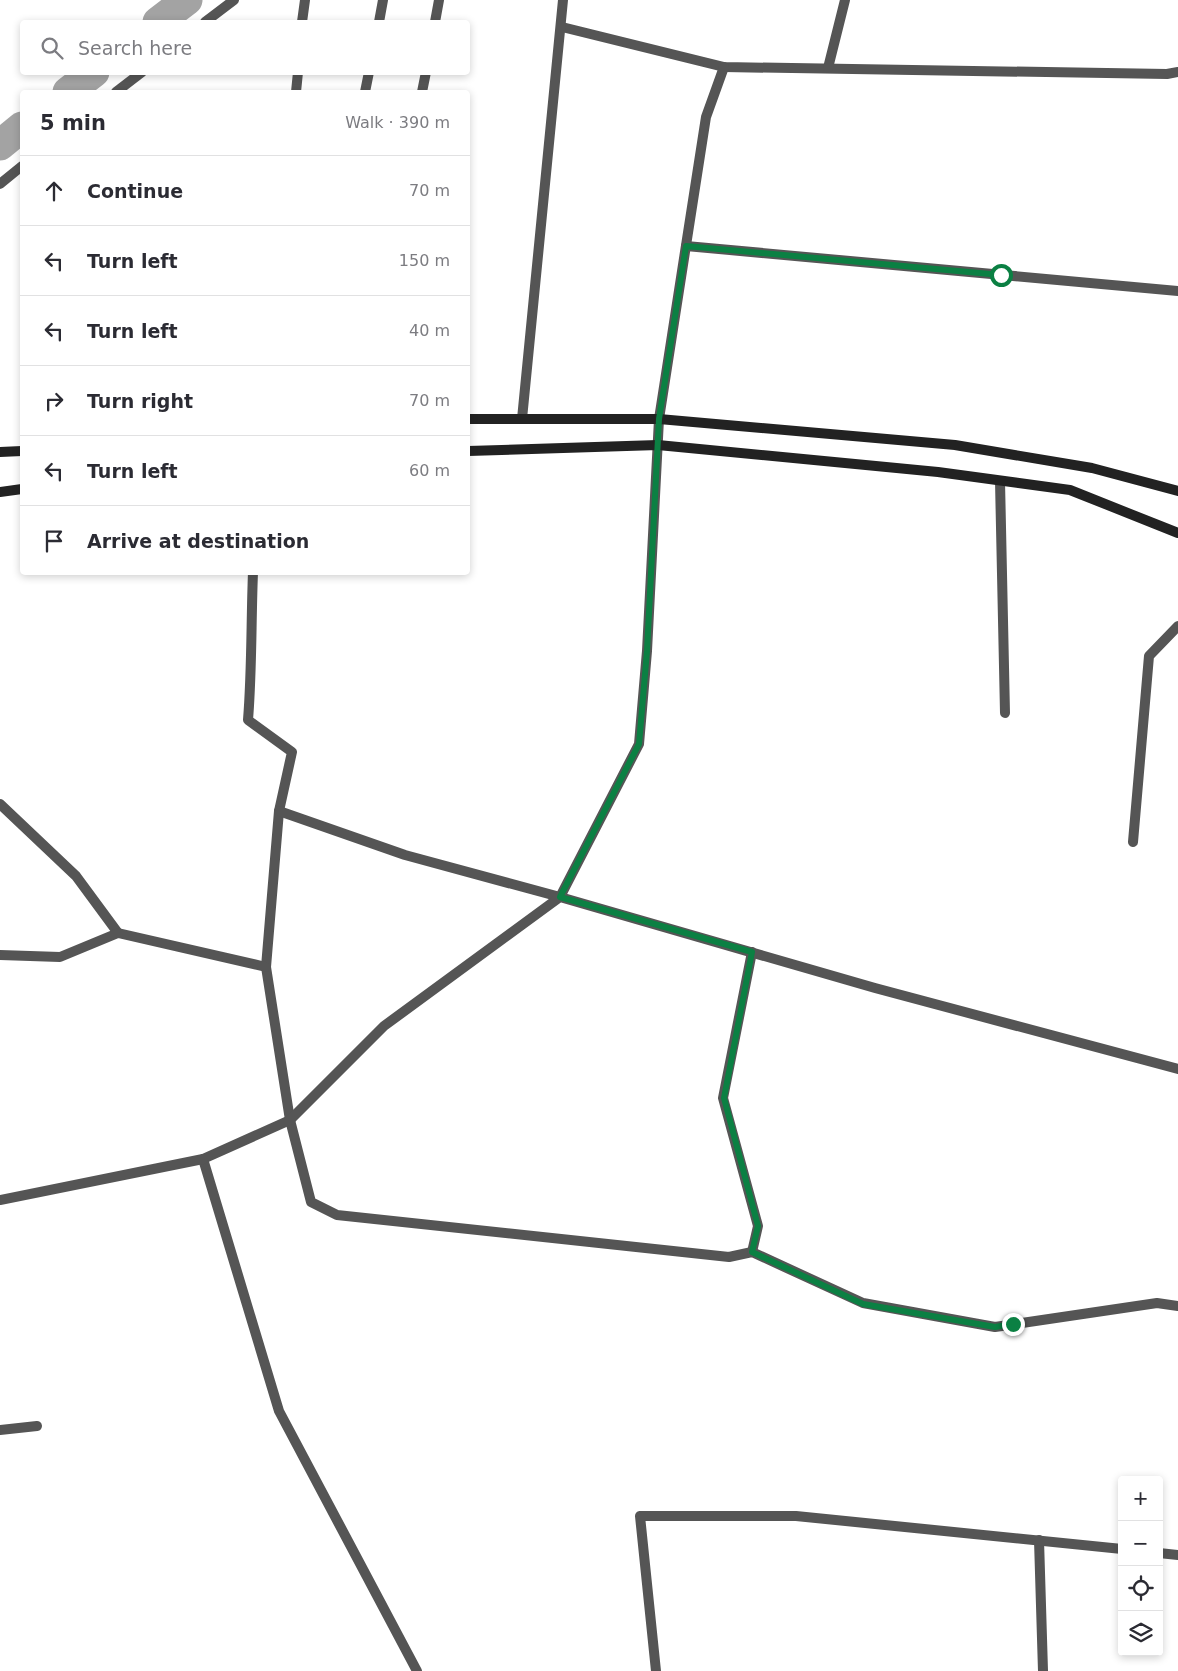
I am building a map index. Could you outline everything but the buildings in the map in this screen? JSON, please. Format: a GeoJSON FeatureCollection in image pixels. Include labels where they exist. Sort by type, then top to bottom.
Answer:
{"type":"FeatureCollection","features":[{"type":"Feature","properties":{"kind":"main road"},"geometry":{"type":"LineString","coordinates":[[470,419],[659,419],[955,445],[1092,468],[1176,488]]}},
{"type":"Feature","properties":{"kind":"main road"},"geometry":{"type":"LineString","coordinates":[[470,452],[658,445],[938,472],[1070,490],[1178,534]]}},
{"type":"Feature","properties":{"kind":"main road"},"geometry":{"type":"LineString","coordinates":[[0,452],[20,451]]}},
{"type":"Feature","properties":{"kind":"main road"},"geometry":{"type":"LineString","coordinates":[[0,492],[20,489]]}},
{"type":"Feature","properties":{"kind":"street"},"geometry":{"type":"LineString","coordinates":[[209,20],[234,0]]}},
{"type":"Feature","properties":{"kind":"street"},"geometry":{"type":"LineString","coordinates":[[302,20],[304,0]]}},
{"type":"Feature","properties":{"kind":"street"},"geometry":{"type":"LineString","coordinates":[[379,20],[383,0]]}},
{"type":"Feature","properties":{"kind":"street"},"geometry":{"type":"LineString","coordinates":[[435,20],[439,0]]}},
{"type":"Feature","properties":{"kind":"street"},"geometry":{"type":"LineString","coordinates":[[522,419],[562,27],[562,0]]}},
{"type":"Feature","properties":{"kind":"street"},"geometry":{"type":"LineString","coordinates":[[828,68],[846,0]]}},
{"type":"Feature","properties":{"kind":"street"},"geometry":{"type":"LineString","coordinates":[[562,27],[724,67],[1157,74],[1178,72]]}},
{"type":"Feature","properties":{"kind":"street"},"geometry":{"type":"LineString","coordinates":[[0,1200],[203,1159],[290,1120],[384,1026],[560,897],[639,744],[647,651],[659,419],[706,117],[724,67]]}},
{"type":"Feature","properties":{"kind":"street"},"geometry":{"type":"LineString","coordinates":[[119,90],[138,75]]}},
{"type":"Feature","properties":{"kind":"street"},"geometry":{"type":"LineString","coordinates":[[296,90],[298,75]]}},
{"type":"Feature","properties":{"kind":"street"},"geometry":{"type":"LineString","coordinates":[[365,90],[368,75]]}},
{"type":"Feature","properties":{"kind":"street"},"geometry":{"type":"LineString","coordinates":[[422,90],[425,75]]}},
{"type":"Feature","properties":{"kind":"street"},"geometry":{"type":"LineString","coordinates":[[0,184],[20,168]]}},
{"type":"Feature","properties":{"kind":"street"},"geometry":{"type":"LineString","coordinates":[[686,246],[1178,291]]}},
{"type":"Feature","properties":{"kind":"street"},"geometry":{"type":"LineString","coordinates":[[1000,481],[1005,713]]}},
{"type":"Feature","properties":{"kind":"street"},"geometry":{"type":"LineString","coordinates":[[254,575],[251,619],[252,669],[248,720],[292,752],[279,811],[266,967],[290,1120],[311,1202],[337,1215],[729,1256],[752,1252],[863,1304],[995,1327],[1157,1304],[1178,1306]]}},
{"type":"Feature","properties":{"kind":"street"},"geometry":{"type":"LineString","coordinates":[[1133,842],[1149,656],[1178,626]]}},
{"type":"Feature","properties":{"kind":"street"},"geometry":{"type":"LineString","coordinates":[[0,804],[76,876],[118,933]]}},
{"type":"Feature","properties":{"kind":"street"},"geometry":{"type":"LineString","coordinates":[[279,811],[405,855],[560,897],[885,990],[1178,1069]]}},
{"type":"Feature","properties":{"kind":"street"},"geometry":{"type":"LineString","coordinates":[[0,955],[60,957],[118,933],[266,967]]}},
{"type":"Feature","properties":{"kind":"street"},"geometry":{"type":"LineString","coordinates":[[752,952],[724,1098],[758,1226],[752,1252]]}},
{"type":"Feature","properties":{"kind":"street"},"geometry":{"type":"LineString","coordinates":[[203,1159],[279,1411],[416,1671]]}},
{"type":"Feature","properties":{"kind":"street"},"geometry":{"type":"LineString","coordinates":[[0,1430],[37,1426]]}},
{"type":"Feature","properties":{"kind":"street"},"geometry":{"type":"LineString","coordinates":[[656,1671],[640,1516],[796,1516],[1118,1549]]}},
{"type":"Feature","properties":{"kind":"street"},"geometry":{"type":"LineString","coordinates":[[1039,1540],[1043,1671]]}},
{"type":"Feature","properties":{"kind":"street"},"geometry":{"type":"LineString","coordinates":[[1163,1553],[1178,1555]]}},
{"type":"Feature","properties":{"kind":"waterway"},"geometry":{"type":"LineString","coordinates":[[161,20],[187,0]]}},
{"type":"Feature","properties":{"kind":"waterway"},"geometry":{"type":"LineString","coordinates":[[71,90],[90,75]]}},
{"type":"Feature","properties":{"kind":"waterway"},"geometry":{"type":"LineString","coordinates":[[0,145],[20,129]]}},
{"type":"Feature","properties":{"kind":"route"},"geometry":{"type":"LineString","coordinates":[[1001,275],[686,246],[659,419],[647,651],[639,744],[560,897],[752,952],[724,1098],[758,1226],[752,1252],[863,1304],[995,1327],[1013,1324]]}}]}
